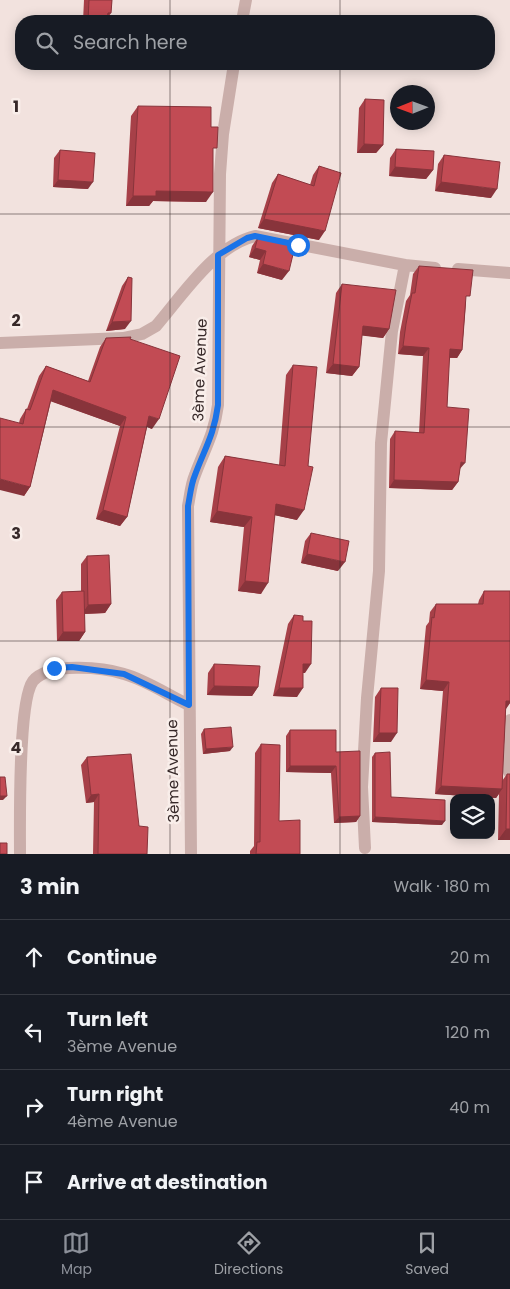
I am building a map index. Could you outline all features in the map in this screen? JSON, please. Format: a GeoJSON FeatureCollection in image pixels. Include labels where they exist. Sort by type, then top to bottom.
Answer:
{"type":"FeatureCollection","features":[{"type":"Feature","properties":{"kind":"street"},"geometry":{"type":"LineString","coordinates":[[243,15],[246,0]]}},
{"type":"Feature","properties":{"kind":"street","name":"3ème Avenue"},"geometry":{"type":"LineString","coordinates":[[190,854],[188,506],[194,476],[208,449],[216,419],[218,255],[223,134],[233,70]]}},
{"type":"Feature","properties":{"kind":"street"},"geometry":{"type":"LineString","coordinates":[[0,343],[123,338],[142,334],[156,326],[218,255],[247,238],[255,236],[404,265],[510,273]]}},
{"type":"Feature","properties":{"kind":"street"},"geometry":{"type":"LineString","coordinates":[[365,848],[362,788],[367,698],[379,571],[381,444],[392,331],[404,265]]}},
{"type":"Feature","properties":{"kind":"street"},"geometry":{"type":"LineString","coordinates":[[20,854],[20,801],[25,701],[34,681],[54,668],[72,667],[124,674],[189,705]]}},
{"type":"Feature","properties":{"kind":"street"},"geometry":{"type":"LineString","coordinates":[[509,772],[510,720]]}},
{"type":"Feature","properties":{"kind":"building"},"geometry":{"type":"Polygon","coordinates":[[[89,0],[112,0],[111,13],[108,13],[108,15],[88,15],[89,0]]]}},
{"type":"Feature","properties":{"kind":"building"},"geometry":{"type":"Polygon","coordinates":[[[365,99],[384,100],[383,145],[364,144],[365,99]]]}},
{"type":"Feature","properties":{"kind":"building"},"geometry":{"type":"Polygon","coordinates":[[[138,106],[211,107],[211,127],[218,127],[217,148],[213,148],[213,192],[156,191],[156,196],[133,196],[138,106]]]}},
{"type":"Feature","properties":{"kind":"building"},"geometry":{"type":"Polygon","coordinates":[[[396,149],[434,151],[433,170],[395,167],[396,149]]]}},
{"type":"Feature","properties":{"kind":"building"},"geometry":{"type":"Polygon","coordinates":[[[60,150],[95,153],[93,182],[58,180],[60,150]]]}},
{"type":"Feature","properties":{"kind":"building"},"geometry":{"type":"Polygon","coordinates":[[[444,155],[500,162],[497,189],[441,182],[444,155]]]}},
{"type":"Feature","properties":{"kind":"building"},"geometry":{"type":"Polygon","coordinates":[[[319,166],[341,173],[325,231],[264,219],[278,174],[314,186],[319,166]]]}},
{"type":"Feature","properties":{"kind":"building"},"geometry":{"type":"Polygon","coordinates":[[[262,236],[296,242],[289,271],[263,264],[266,251],[255,248],[258,237],[262,236]]]}},
{"type":"Feature","properties":{"kind":"building"},"geometry":{"type":"Polygon","coordinates":[[[419,266],[473,270],[470,296],[466,296],[462,350],[450,349],[447,407],[469,409],[465,463],[461,462],[458,482],[394,480],[395,431],[424,433],[429,348],[403,346],[412,293],[415,293],[419,266]]]}},
{"type":"Feature","properties":{"kind":"building"},"geometry":{"type":"Polygon","coordinates":[[[128,277],[132,278],[131,321],[112,322],[128,277]]]}},
{"type":"Feature","properties":{"kind":"building"},"geometry":{"type":"Polygon","coordinates":[[[342,284],[396,290],[389,329],[363,326],[359,367],[333,364],[342,284]]]}},
{"type":"Feature","properties":{"kind":"building"},"geometry":{"type":"Polygon","coordinates":[[[131,337],[130,339],[180,356],[159,419],[149,416],[127,517],[103,510],[126,417],[53,390],[30,487],[0,479],[0,418],[23,424],[26,409],[30,410],[46,366],[90,382],[106,338],[131,337]]]}},
{"type":"Feature","properties":{"kind":"building"},"geometry":{"type":"Polygon","coordinates":[[[293,365],[317,367],[308,466],[313,467],[304,510],[276,504],[268,583],[245,581],[252,517],[217,511],[225,456],[285,466],[293,365]]]}},
{"type":"Feature","properties":{"kind":"building"},"geometry":{"type":"Polygon","coordinates":[[[311,533],[349,541],[345,562],[307,554],[311,533]]]}},
{"type":"Feature","properties":{"kind":"building"},"geometry":{"type":"Polygon","coordinates":[[[109,555],[111,604],[88,605],[87,556],[109,555]]]}},
{"type":"Feature","properties":{"kind":"building"},"geometry":{"type":"Polygon","coordinates":[[[84,591],[85,632],[63,632],[62,592],[84,591]]]}},
{"type":"Feature","properties":{"kind":"building"},"geometry":{"type":"Polygon","coordinates":[[[484,591],[510,591],[510,701],[506,701],[502,789],[441,786],[449,682],[426,680],[432,617],[434,618],[436,604],[483,604],[484,591]]]}},
{"type":"Feature","properties":{"kind":"building"},"geometry":{"type":"Polygon","coordinates":[[[294,615],[303,616],[303,621],[312,621],[311,664],[303,664],[303,688],[279,688],[294,615]]]}},
{"type":"Feature","properties":{"kind":"building"},"geometry":{"type":"Polygon","coordinates":[[[214,664],[260,666],[258,687],[214,686],[214,664]]]}},
{"type":"Feature","properties":{"kind":"building"},"geometry":{"type":"Polygon","coordinates":[[[381,688],[398,688],[397,733],[379,733],[381,688]]]}},
{"type":"Feature","properties":{"kind":"building"},"geometry":{"type":"Polygon","coordinates":[[[231,727],[233,747],[206,749],[204,729],[231,727]]]}},
{"type":"Feature","properties":{"kind":"building"},"geometry":{"type":"Polygon","coordinates":[[[290,730],[336,730],[336,752],[360,751],[360,816],[339,817],[336,766],[290,766],[290,730]]]}},
{"type":"Feature","properties":{"kind":"building"},"geometry":{"type":"Polygon","coordinates":[[[261,744],[280,745],[279,821],[300,820],[300,854],[256,854],[257,842],[260,842],[261,744]]]}},
{"type":"Feature","properties":{"kind":"building"},"geometry":{"type":"Polygon","coordinates":[[[390,752],[391,797],[445,800],[445,821],[375,817],[375,753],[390,752]]]}},
{"type":"Feature","properties":{"kind":"building"},"geometry":{"type":"Polygon","coordinates":[[[131,754],[139,826],[148,827],[147,854],[98,854],[99,794],[91,795],[87,757],[131,754]]]}},
{"type":"Feature","properties":{"kind":"building"},"geometry":{"type":"Polygon","coordinates":[[[507,774],[510,774],[510,829],[506,829],[507,774]]]}},
{"type":"Feature","properties":{"kind":"building"},"geometry":{"type":"Polygon","coordinates":[[[0,777],[5,777],[7,796],[0,796],[0,777]]]}},
{"type":"Feature","properties":{"kind":"building"},"geometry":{"type":"Polygon","coordinates":[[[0,843],[7,843],[7,854],[0,854],[0,843]]]}},
{"type":"Feature","properties":{"kind":"route"},"geometry":{"type":"LineString","coordinates":[[54,668],[72,667],[124,674],[189,705],[188,506],[194,476],[208,449],[215,426],[218,405],[218,255],[247,238],[255,236],[298,245]]}}]}
